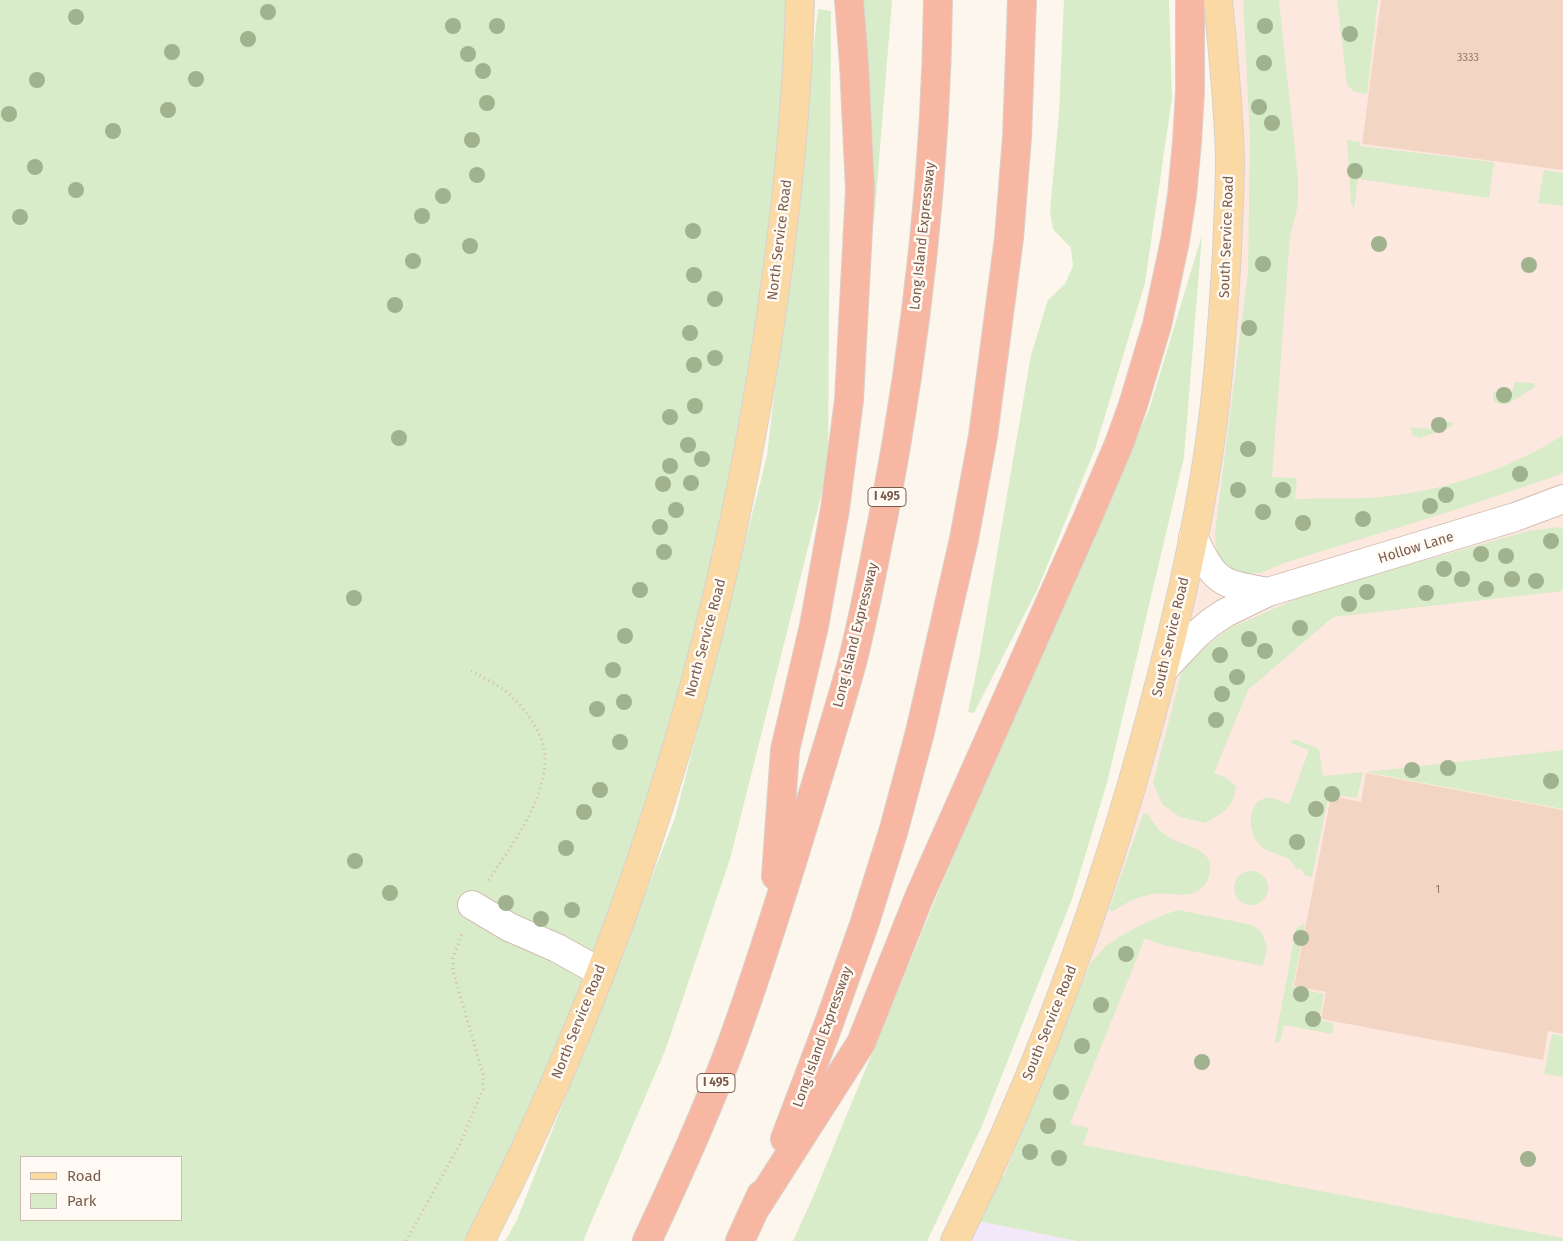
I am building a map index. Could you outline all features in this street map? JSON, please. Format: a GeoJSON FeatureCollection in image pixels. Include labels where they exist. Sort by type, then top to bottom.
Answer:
{"type":"FeatureCollection","features":[{"type":"Feature","properties":{"kind":"highway"},"geometry":{"type":"LineString","coordinates":[[773,921],[785,750],[814,626],[834,509],[848,400],[860,190],[849,0]]}},
{"type":"Feature","properties":{"kind":"highway","name":"Long Island Expressway"},"geometry":{"type":"LineString","coordinates":[[647,1241],[711,1095],[739,1024],[773,921],[850,668],[874,564],[893,463],[922,264],[938,62],[938,0]]}},
{"type":"Feature","properties":{"kind":"highway","name":"Long Island Expressway"},"geometry":{"type":"LineString","coordinates":[[740,1241],[794,1117],[864,925],[920,732],[947,617],[984,436],[1004,274],[1017,137],[1022,0]]}},
{"type":"Feature","properties":{"kind":"highway"},"geometry":{"type":"LineString","coordinates":[[753,1212],[861,1043],[920,895],[1087,519],[1130,413],[1157,326],[1182,195],[1190,91],[1190,0]]}},
{"type":"Feature","properties":{"kind":"main road","name":"North Service Road"},"geometry":{"type":"LineString","coordinates":[[480,1241],[545,1107],[629,895],[662,798],[714,610],[739,501],[765,355],[786,198],[800,0]]}},
{"type":"Feature","properties":{"kind":"main road","name":"South Service Road"},"geometry":{"type":"LineString","coordinates":[[955,1241],[1013,1114],[1076,958],[1136,772],[1164,669],[1193,537],[1214,415],[1224,306],[1230,162],[1228,112],[1218,0]]}},
{"type":"Feature","properties":{"kind":"street","name":"Hollow Lane"},"geometry":{"type":"LineString","coordinates":[[1164,669],[1210,623],[1225,613],[1268,592],[1506,520],[1563,499]]}},
{"type":"Feature","properties":{"kind":"street","name":"Hollow Lane"},"geometry":{"type":"LineString","coordinates":[[1193,537],[1206,563],[1220,579],[1240,588],[1268,592]]}},
{"type":"Feature","properties":{"kind":"street"},"geometry":{"type":"LineString","coordinates":[[472,905],[508,927],[557,948],[600,972]]}},
{"type":"Feature","properties":{"kind":"path"},"geometry":{"type":"LineString","coordinates":[[406,1241],[460,1144],[483,1089],[482,1074],[453,971],[453,958],[472,905],[525,822],[539,794],[545,761],[542,744],[535,727],[512,697],[471,671]]}},
{"type":"Feature","properties":{"kind":"shaded area"},"geometry":{"type":"Polygon","coordinates":[[[1229,0],[1563,0],[1563,1241],[1427,1241],[998,1175],[1070,993],[1231,339],[1241,89],[1229,0]]]}},
{"type":"Feature","properties":{"kind":"shaded area"},"geometry":{"type":"Polygon","coordinates":[[[978,1221],[1077,1241],[958,1241],[978,1221]]]}},
{"type":"Feature","properties":{"kind":"green space"},"geometry":{"type":"Polygon","coordinates":[[[0,0],[800,0],[773,300],[662,798],[480,1241],[0,1241],[0,0]]]}},
{"type":"Feature","properties":{"kind":"green space"},"geometry":{"type":"Polygon","coordinates":[[[858,0],[892,0],[874,222],[867,221],[858,0]]]}},
{"type":"Feature","properties":{"kind":"green space"},"geometry":{"type":"Polygon","coordinates":[[[1064,0],[1169,0],[1172,98],[1145,283],[1095,449],[1038,588],[974,713],[968,712],[980,653],[1031,355],[1048,300],[1065,284],[1073,266],[1071,248],[1053,229],[1050,211],[1059,114],[1064,0]]]}},
{"type":"Feature","properties":{"kind":"green space"},"geometry":{"type":"Polygon","coordinates":[[[1243,0],[1279,0],[1298,178],[1298,205],[1290,237],[1272,477],[1297,478],[1295,499],[1368,498],[1394,495],[1445,486],[1494,470],[1518,460],[1563,435],[1563,472],[1559,475],[1458,509],[1287,562],[1260,573],[1237,573],[1217,556],[1215,533],[1248,272],[1250,137],[1243,0]]]}},
{"type":"Feature","properties":{"kind":"green space"},"geometry":{"type":"Polygon","coordinates":[[[1337,0],[1378,0],[1367,94],[1354,92],[1347,84],[1337,0]]]}},
{"type":"Feature","properties":{"kind":"green space"},"geometry":{"type":"Polygon","coordinates":[[[818,9],[831,11],[828,468],[730,859],[665,1051],[583,1241],[505,1241],[517,1220],[675,818],[767,456],[818,9]]]}},
{"type":"Feature","properties":{"kind":"green space"},"geometry":{"type":"Polygon","coordinates":[[[1347,140],[1360,142],[1360,146],[1494,162],[1489,198],[1358,179],[1354,209],[1351,203],[1347,140]]]}},
{"type":"Feature","properties":{"kind":"green space"},"geometry":{"type":"Polygon","coordinates":[[[1544,170],[1563,173],[1563,206],[1538,203],[1544,170]]]}},
{"type":"Feature","properties":{"kind":"green space"},"geometry":{"type":"Polygon","coordinates":[[[1202,235],[1184,457],[1107,783],[1072,899],[981,1128],[927,1241],[793,1241],[813,1197],[1028,674],[1149,410],[1202,235]]]}},
{"type":"Feature","properties":{"kind":"green space"},"geometry":{"type":"Polygon","coordinates":[[[1515,382],[1534,383],[1535,387],[1506,405],[1498,404],[1493,400],[1493,392],[1512,392],[1515,382]]]}},
{"type":"Feature","properties":{"kind":"green space"},"geometry":{"type":"Polygon","coordinates":[[[1433,422],[1452,422],[1453,425],[1420,438],[1413,436],[1410,427],[1431,429],[1433,422]]]}},
{"type":"Feature","properties":{"kind":"green space"},"geometry":{"type":"Polygon","coordinates":[[[1558,527],[1563,529],[1563,591],[1333,617],[1248,690],[1214,773],[1228,779],[1236,787],[1230,805],[1205,823],[1180,817],[1162,804],[1153,783],[1181,674],[1194,656],[1230,628],[1307,594],[1528,531],[1558,527]]]}},
{"type":"Feature","properties":{"kind":"green space"},"geometry":{"type":"Polygon","coordinates":[[[1295,739],[1319,749],[1323,776],[1363,772],[1357,798],[1329,794],[1312,877],[1305,876],[1300,868],[1297,870],[1287,858],[1262,847],[1251,827],[1252,813],[1258,802],[1266,798],[1273,798],[1289,804],[1309,750],[1293,744],[1291,741],[1295,739]]]}},
{"type":"Feature","properties":{"kind":"green space"},"geometry":{"type":"Polygon","coordinates":[[[1563,750],[1563,809],[1366,772],[1563,750]]]}},
{"type":"Feature","properties":{"kind":"green space"},"geometry":{"type":"Polygon","coordinates":[[[1147,813],[1164,834],[1204,854],[1210,866],[1208,879],[1203,887],[1194,893],[1143,896],[1112,912],[1109,909],[1143,814],[1147,813]]]}},
{"type":"Feature","properties":{"kind":"green space"},"geometry":{"type":"Polygon","coordinates":[[[1251,871],[1263,876],[1268,888],[1263,900],[1251,905],[1239,900],[1234,888],[1239,876],[1251,871]]]}},
{"type":"Feature","properties":{"kind":"green space"},"geometry":{"type":"Polygon","coordinates":[[[1179,910],[1252,925],[1262,933],[1267,947],[1263,966],[1163,945],[1145,938],[1070,1124],[1089,1128],[1083,1145],[1563,1238],[1563,1241],[1077,1241],[978,1221],[998,1175],[1004,1176],[1091,962],[1104,948],[1129,931],[1179,910]]]}},
{"type":"Feature","properties":{"kind":"green space"},"geometry":{"type":"Polygon","coordinates":[[[1305,922],[1293,987],[1324,994],[1319,1020],[1334,1023],[1332,1034],[1284,1025],[1280,1041],[1277,1043],[1275,1041],[1296,929],[1305,922]]]}},
{"type":"Feature","properties":{"kind":"green space"},"geometry":{"type":"Polygon","coordinates":[[[1552,1034],[1563,1036],[1563,1077],[1544,1074],[1552,1034]]]}},
{"type":"Feature","properties":{"kind":"building"},"geometry":{"type":"Polygon","coordinates":[[[1381,0],[1563,0],[1563,170],[1362,144],[1381,0]]]}},
{"type":"Feature","properties":{"kind":"building"},"geometry":{"type":"Polygon","coordinates":[[[1366,773],[1563,810],[1563,1034],[1548,1031],[1543,1060],[1321,1019],[1326,992],[1294,986],[1331,796],[1361,802],[1366,773]]]}}]}
